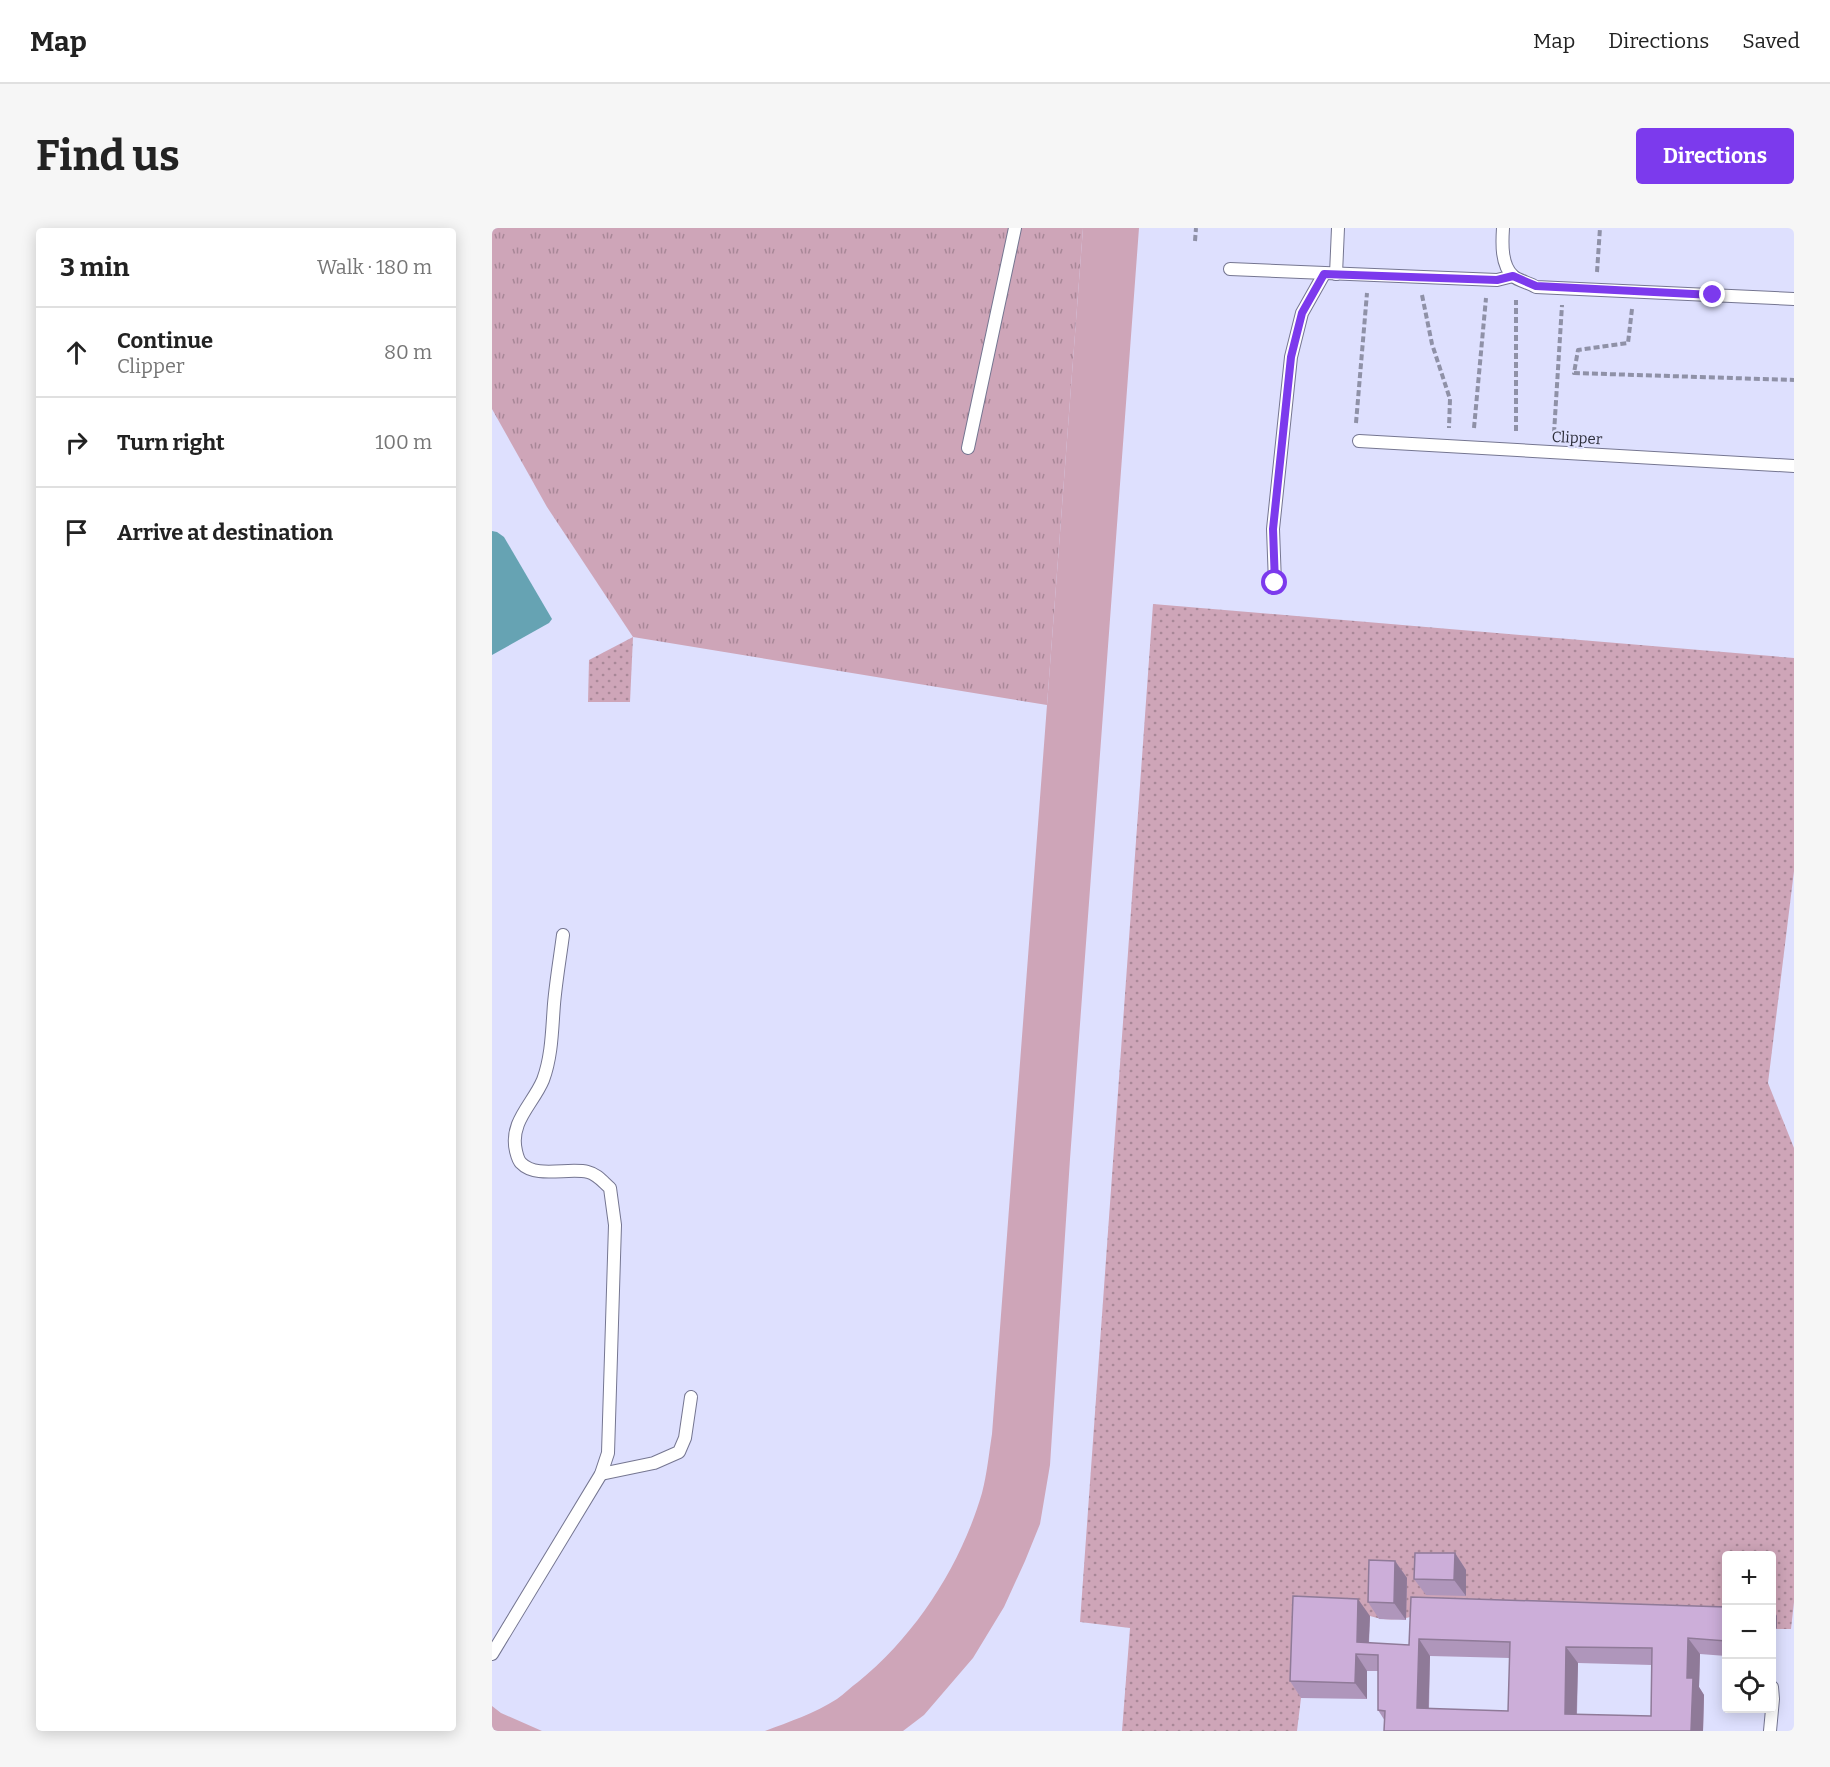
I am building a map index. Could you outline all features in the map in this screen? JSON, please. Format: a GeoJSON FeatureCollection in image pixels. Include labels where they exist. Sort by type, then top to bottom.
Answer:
{"type":"FeatureCollection","features":[{"type":"Feature","properties":{"kind":"lane"},"geometry":{"type":"LineString","coordinates":[[968,448],[1015,228]]}},
{"type":"Feature","properties":{"kind":"lane"},"geometry":{"type":"LineString","coordinates":[[1275,583],[1273,529],[1291,357],[1302,313],[1330,274],[1338,228]]}},
{"type":"Feature","properties":{"kind":"lane"},"geometry":{"type":"LineString","coordinates":[[1503,228],[1502,246],[1505,261],[1513,276]]}},
{"type":"Feature","properties":{"kind":"lane"},"geometry":{"type":"LineString","coordinates":[[1230,269],[1497,280],[1513,276],[1536,286],[1794,299]]}},
{"type":"Feature","properties":{"kind":"lane","name":"Clipper"},"geometry":{"type":"LineString","coordinates":[[1357,436],[1794,466]]}},
{"type":"Feature","properties":{"kind":"lane"},"geometry":{"type":"LineString","coordinates":[[492,1654],[601,1474],[608,1453],[615,1225],[610,1188],[597,1176],[587,1172],[543,1171],[527,1168],[519,1162],[515,1148],[515,1133],[521,1116],[541,1084],[549,1064],[563,935]]}},
{"type":"Feature","properties":{"kind":"lane"},"geometry":{"type":"LineString","coordinates":[[601,1474],[654,1463],[679,1452],[685,1438],[691,1397]]}},
{"type":"Feature","properties":{"kind":"lane"},"geometry":{"type":"LineString","coordinates":[[1770,1731],[1772,1713]]}},
{"type":"Feature","properties":{"kind":"path"},"geometry":{"type":"LineString","coordinates":[[1195,241],[1196,228]]}},
{"type":"Feature","properties":{"kind":"path"},"geometry":{"type":"LineString","coordinates":[[1596,290],[1600,228]]}},
{"type":"Feature","properties":{"kind":"path"},"geometry":{"type":"LineString","coordinates":[[1357,436],[1368,286]]}},
{"type":"Feature","properties":{"kind":"path"},"geometry":{"type":"LineString","coordinates":[[1421,289],[1432,344],[1450,399],[1449,436]]}},
{"type":"Feature","properties":{"kind":"path"},"geometry":{"type":"LineString","coordinates":[[1473,437],[1486,292]]}},
{"type":"Feature","properties":{"kind":"path"},"geometry":{"type":"LineString","coordinates":[[1516,293],[1516,440]]}},
{"type":"Feature","properties":{"kind":"path"},"geometry":{"type":"LineString","coordinates":[[1554,442],[1562,296]]}},
{"type":"Feature","properties":{"kind":"path"},"geometry":{"type":"LineString","coordinates":[[1633,299],[1628,343],[1578,350],[1574,373],[1794,380]]}},
{"type":"Feature","properties":{"kind":"green space"},"geometry":{"type":"Polygon","coordinates":[[[492,228],[1083,228],[1047,705],[633,637],[547,507],[492,409],[492,228]]]}},
{"type":"Feature","properties":{"kind":"green space"},"geometry":{"type":"Polygon","coordinates":[[[1083,228],[1139,228],[1070,1159],[1050,1465],[1040,1524],[1004,1607],[973,1658],[924,1715],[903,1731],[765,1731],[811,1713],[837,1699],[899,1643],[934,1597],[949,1572],[973,1520],[984,1486],[992,1434],[1083,228]]]}},
{"type":"Feature","properties":{"kind":"green space"},"geometry":{"type":"Polygon","coordinates":[[[1153,604],[1794,658],[1794,871],[1768,1083],[1794,1148],[1794,1602],[1791,1629],[1777,1629],[1776,1626],[1776,1551],[1722,1551],[1722,1623],[1423,1613],[1396,1619],[1370,1616],[1301,1698],[1297,1731],[1122,1731],[1130,1628],[1080,1622],[1153,604]]]}},
{"type":"Feature","properties":{"kind":"green space"},"geometry":{"type":"Polygon","coordinates":[[[633,637],[630,702],[588,702],[589,660],[633,637]]]}},
{"type":"Feature","properties":{"kind":"green space"},"geometry":{"type":"Polygon","coordinates":[[[492,1706],[501,1713],[542,1731],[492,1731],[492,1706]]]}},
{"type":"Feature","properties":{"kind":"shaded area"},"geometry":{"type":"Polygon","coordinates":[[[492,531],[504,537],[552,619],[549,623],[492,655],[492,531]]]}},
{"type":"Feature","properties":{"kind":"building"},"geometry":{"type":"Polygon","coordinates":[[[1415,1553],[1455,1553],[1454,1580],[1414,1579],[1415,1553]]]}},
{"type":"Feature","properties":{"kind":"building"},"geometry":{"type":"Polygon","coordinates":[[[1369,1560],[1395,1561],[1394,1603],[1368,1602],[1369,1560]]]}},
{"type":"Feature","properties":{"kind":"building"},"geometry":{"type":"Polygon","coordinates":[[[1293,1596],[1358,1599],[1357,1642],[1409,1645],[1411,1597],[1722,1607],[1722,1641],[1688,1638],[1687,1678],[1693,1678],[1691,1731],[1384,1731],[1385,1711],[1378,1710],[1378,1655],[1356,1654],[1355,1683],[1290,1681],[1293,1596]],[[1419,1639],[1417,1708],[1508,1711],[1510,1642],[1419,1639]],[[1566,1647],[1565,1714],[1651,1716],[1652,1648],[1566,1647]]]}},
{"type":"Feature","properties":{"kind":"route"},"geometry":{"type":"LineString","coordinates":[[1275,583],[1273,529],[1291,357],[1302,313],[1324,274],[1497,280],[1513,276],[1536,286],[1713,295]]}}]}
